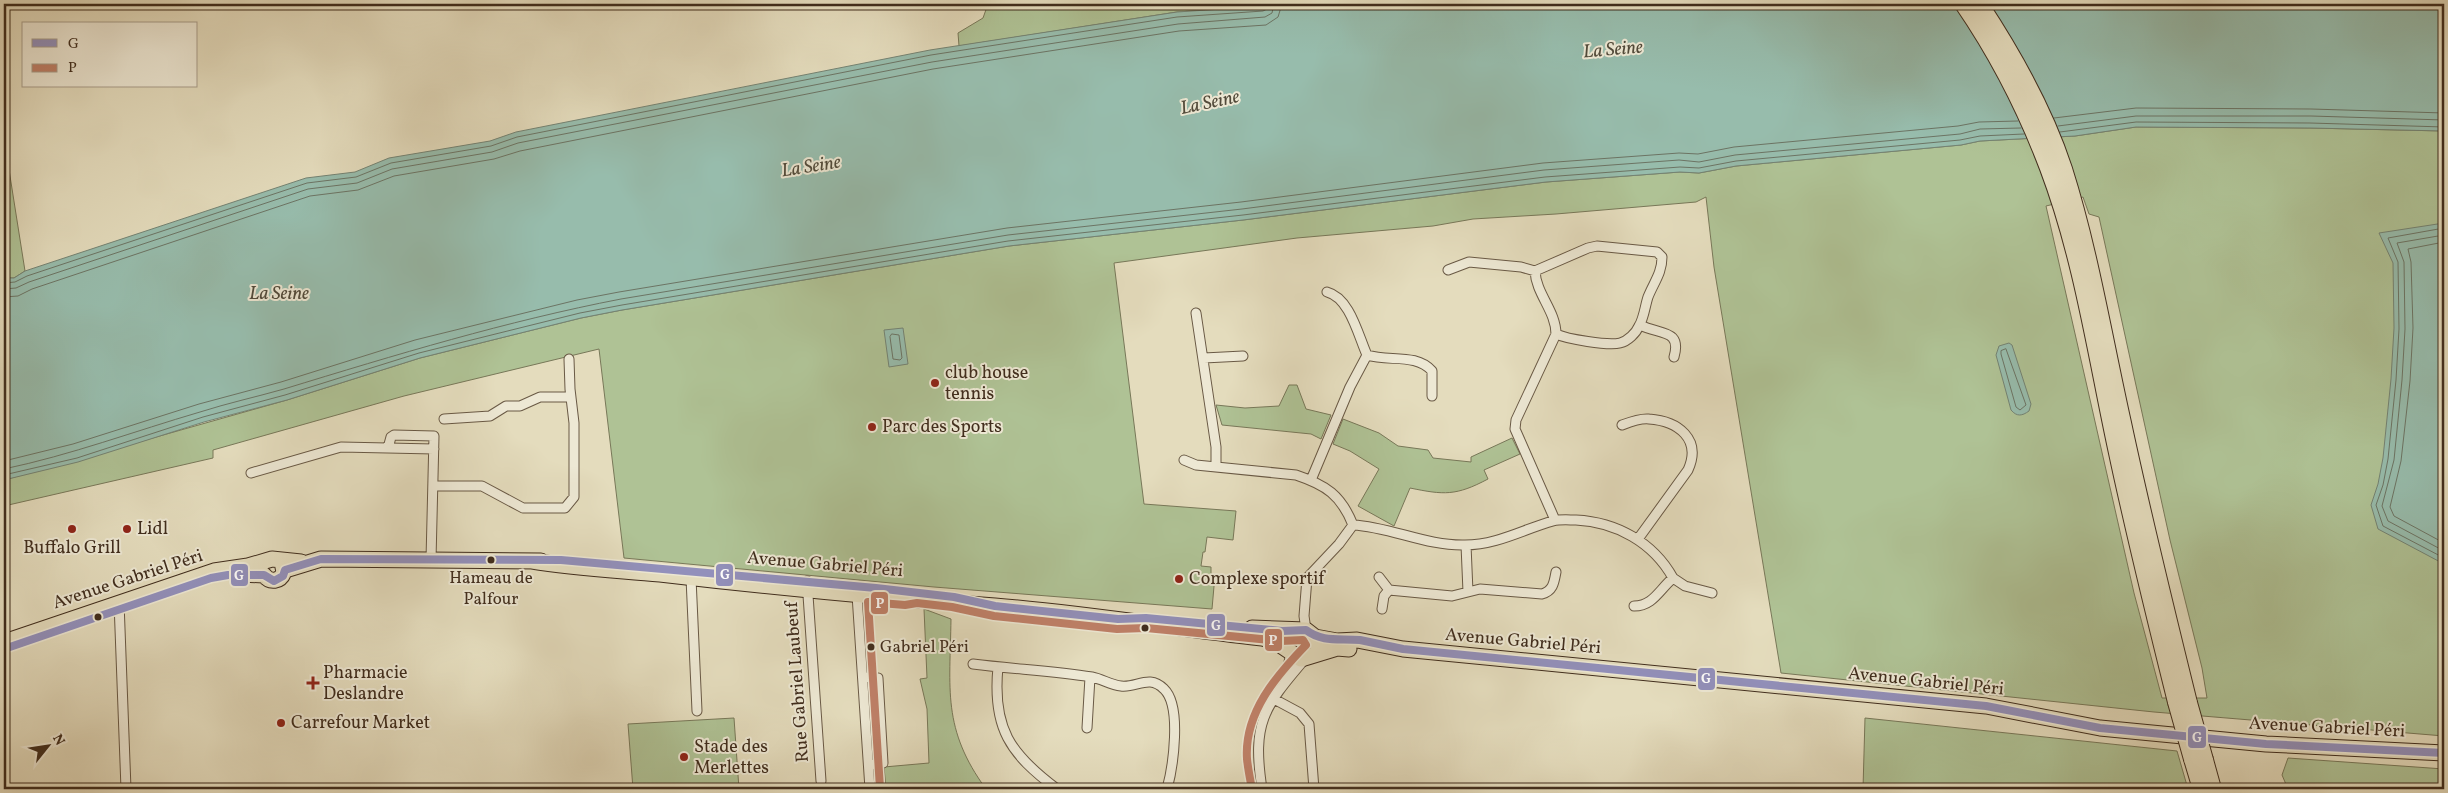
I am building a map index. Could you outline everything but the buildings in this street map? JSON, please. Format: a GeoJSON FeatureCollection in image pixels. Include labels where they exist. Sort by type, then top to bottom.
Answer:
{"type":"FeatureCollection","features":[{"type":"Feature","properties":{"kind":"highway"},"geometry":{"type":"LineString","coordinates":[[1963,4],[1995,54],[2022,106],[2066,201]]}},
{"type":"Feature","properties":{"kind":"highway"},"geometry":{"type":"LineString","coordinates":[[1980,4],[2005,44],[2036,104],[2063,167],[2066,201],[2084,295],[2133,528],[2183,702],[2198,760],[2201,789]]}},
{"type":"Feature","properties":{"kind":"highway"},"geometry":{"type":"LineString","coordinates":[[2198,760],[2213,789]]}},
{"type":"Feature","properties":{"kind":"main road","name":"Avenue Gabriel Péri"},"geometry":{"type":"LineString","coordinates":[[4,642],[211,578],[331,559],[562,560],[605,563],[809,588]]}},
{"type":"Feature","properties":{"kind":"main road","name":"Avenue Gabriel Péri"},"geometry":{"type":"LineString","coordinates":[[532,561],[809,588],[905,595],[917,593],[954,597],[995,606]]}},
{"type":"Feature","properties":{"kind":"main road","name":"Avenue Gabriel Péri"},"geometry":{"type":"LineString","coordinates":[[857,591],[953,605],[995,606],[1118,619],[1144,624],[1262,638],[1274,641],[1300,654],[1337,648],[1403,649],[1986,706],[2100,728],[2140,732],[2266,744],[2444,753]]}},
{"type":"Feature","properties":{"kind":"main road","name":"Avenue Gabriel Péri"},"geometry":{"type":"LineString","coordinates":[[4,649],[119,606]]}},
{"type":"Feature","properties":{"kind":"main road","name":"Avenue Gabriel Péri"},"geometry":{"type":"LineString","coordinates":[[1118,619],[1162,619],[1306,633],[1403,649]]}},
{"type":"Feature","properties":{"kind":"main road"},"geometry":{"type":"LineString","coordinates":[[1306,633],[1317,646],[1300,654],[1290,637],[1306,633]]}},
{"type":"Feature","properties":{"kind":"street"},"geometry":{"type":"LineString","coordinates":[[1448,270],[1469,262],[1521,267],[1535,271],[1588,248],[1597,246],[1657,252],[1662,257],[1662,266],[1642,313],[1640,325],[1627,341],[1618,344],[1566,338],[1556,334]]}},
{"type":"Feature","properties":{"kind":"street"},"geometry":{"type":"LineString","coordinates":[[1535,271],[1536,280],[1556,323],[1556,334],[1516,420],[1514,429],[1555,520]]}},
{"type":"Feature","properties":{"kind":"street"},"geometry":{"type":"LineString","coordinates":[[1327,292],[1340,298],[1368,355],[1376,358],[1419,361],[1427,365],[1432,371],[1432,396]]}},
{"type":"Feature","properties":{"kind":"street"},"geometry":{"type":"LineString","coordinates":[[1196,314],[1216,447],[1216,466]]}},
{"type":"Feature","properties":{"kind":"street"},"geometry":{"type":"LineString","coordinates":[[1640,325],[1670,335],[1675,339],[1677,345],[1674,357]]}},
{"type":"Feature","properties":{"kind":"street"},"geometry":{"type":"LineString","coordinates":[[1311,480],[1350,387],[1368,355]]}},
{"type":"Feature","properties":{"kind":"street"},"geometry":{"type":"LineString","coordinates":[[1204,358],[1243,356]]}},
{"type":"Feature","properties":{"kind":"street"},"geometry":{"type":"LineString","coordinates":[[434,486],[482,486],[523,508],[565,508],[574,497],[570,359]]}},
{"type":"Feature","properties":{"kind":"street"},"geometry":{"type":"LineString","coordinates":[[444,419],[490,416],[506,406],[520,406],[540,397],[571,397]]}},
{"type":"Feature","properties":{"kind":"street"},"geometry":{"type":"LineString","coordinates":[[1622,425],[1648,419],[1678,426],[1685,432],[1691,449],[1692,461],[1688,470],[1638,539]]}},
{"type":"Feature","properties":{"kind":"street"},"geometry":{"type":"LineString","coordinates":[[388,448],[389,441],[394,435],[434,436],[434,486],[430,560]]}},
{"type":"Feature","properties":{"kind":"street"},"geometry":{"type":"LineString","coordinates":[[251,473],[341,447],[434,449]]}},
{"type":"Feature","properties":{"kind":"street"},"geometry":{"type":"LineString","coordinates":[[1184,460],[1196,465],[1296,475],[1311,480],[1330,492],[1345,506],[1353,525]]}},
{"type":"Feature","properties":{"kind":"street"},"geometry":{"type":"LineString","coordinates":[[1353,525],[1375,526],[1424,542],[1466,545],[1507,538],[1555,520],[1594,522],[1609,526],[1638,539],[1660,558],[1673,578],[1684,586],[1712,593]]}},
{"type":"Feature","properties":{"kind":"street"},"geometry":{"type":"LineString","coordinates":[[1306,633],[1304,616],[1307,578],[1339,544],[1353,525]]}},
{"type":"Feature","properties":{"kind":"street"},"geometry":{"type":"LineString","coordinates":[[1466,545],[1468,592]]}},
{"type":"Feature","properties":{"kind":"street"},"geometry":{"type":"LineString","coordinates":[[1379,577],[1389,590],[1452,596],[1480,589],[1542,594],[1548,592],[1553,586],[1556,572]]}},
{"type":"Feature","properties":{"kind":"street"},"geometry":{"type":"LineString","coordinates":[[691,578],[697,710]]}},
{"type":"Feature","properties":{"kind":"street"},"geometry":{"type":"LineString","coordinates":[[1634,606],[1644,606],[1652,601],[1673,578]]}},
{"type":"Feature","properties":{"kind":"street","name":"Rue Gabriel Laubeuf"},"geometry":{"type":"LineString","coordinates":[[809,588],[821,781]]}},
{"type":"Feature","properties":{"kind":"street"},"geometry":{"type":"LineString","coordinates":[[1382,609],[1384,596],[1389,590]]}},
{"type":"Feature","properties":{"kind":"street"},"geometry":{"type":"LineString","coordinates":[[857,591],[870,789]]}},
{"type":"Feature","properties":{"kind":"street"},"geometry":{"type":"LineString","coordinates":[[119,606],[126,789]]}},
{"type":"Feature","properties":{"kind":"street"},"geometry":{"type":"LineString","coordinates":[[1262,789],[1257,758],[1258,738],[1267,710],[1276,701],[1300,654]]}},
{"type":"Feature","properties":{"kind":"street"},"geometry":{"type":"LineString","coordinates":[[1285,681],[1300,654]]}},
{"type":"Feature","properties":{"kind":"street"},"geometry":{"type":"LineString","coordinates":[[973,664],[1090,677],[1122,687],[1152,681],[1164,688],[1169,695],[1174,710],[1172,759],[1167,789]]}},
{"type":"Feature","properties":{"kind":"street"},"geometry":{"type":"LineString","coordinates":[[998,668],[996,690],[998,708],[1002,725],[1010,743],[1031,770],[1057,789]]}},
{"type":"Feature","properties":{"kind":"street"},"geometry":{"type":"LineString","coordinates":[[863,677],[878,678],[883,763],[869,764]]}},
{"type":"Feature","properties":{"kind":"street"},"geometry":{"type":"LineString","coordinates":[[1087,728],[1090,677]]}},
{"type":"Feature","properties":{"kind":"street"},"geometry":{"type":"LineString","coordinates":[[1276,701],[1300,712],[1309,724],[1314,789]]}},
{"type":"Feature","properties":{"kind":"shaded area"},"geometry":{"type":"Polygon","coordinates":[[[988,4],[1297,4],[1177,12],[959,46],[958,33],[983,18],[988,4]]]}},
{"type":"Feature","properties":{"kind":"shaded area"},"geometry":{"type":"Polygon","coordinates":[[[2136,127],[2444,131],[2444,736],[2154,712],[1781,673],[1714,267],[1706,197],[1696,202],[1473,219],[1433,226],[1297,238],[1114,263],[1144,504],[1236,511],[1233,540],[1207,537],[1205,552],[1203,552],[1201,566],[1211,567],[1211,574],[1215,575],[1212,609],[934,587],[624,558],[599,349],[404,396],[213,450],[213,458],[4,506],[4,480],[287,400],[420,358],[581,318],[622,310],[1009,246],[1243,220],[1546,182],[1680,172],[1699,173],[1736,166],[1961,145],[1980,141],[2075,136],[2136,127]],[[2083,197],[2046,206],[2134,593],[2162,698],[2207,698],[2202,668],[2170,540],[2099,217],[2089,214],[2083,197]]]}},
{"type":"Feature","properties":{"kind":"shaded area"},"geometry":{"type":"Polygon","coordinates":[[[4,138],[25,271],[14,278],[4,278],[4,138]]]}},
{"type":"Feature","properties":{"kind":"shaded area"},"geometry":{"type":"Polygon","coordinates":[[[1289,385],[1297,385],[1306,409],[1331,415],[1321,439],[1311,434],[1222,425],[1216,405],[1245,408],[1279,406],[1289,385]]]}},
{"type":"Feature","properties":{"kind":"shaded area"},"geometry":{"type":"Polygon","coordinates":[[[1343,419],[1379,433],[1398,446],[1428,450],[1433,458],[1471,462],[1471,457],[1512,438],[1520,454],[1484,470],[1488,479],[1467,489],[1441,493],[1410,488],[1394,526],[1358,506],[1379,469],[1350,451],[1333,444],[1343,419]]]}},
{"type":"Feature","properties":{"kind":"shaded area"},"geometry":{"type":"Polygon","coordinates":[[[924,609],[951,619],[950,688],[955,727],[972,767],[986,789],[886,789],[884,767],[929,763],[927,709],[920,679],[927,678],[924,609]]]}},
{"type":"Feature","properties":{"kind":"shaded area","name":"Stade des Merlettes"},"geometry":{"type":"Polygon","coordinates":[[[734,718],[739,789],[633,789],[628,724],[734,718]]]}},
{"type":"Feature","properties":{"kind":"shaded area"},"geometry":{"type":"Polygon","coordinates":[[[1865,718],[2177,751],[2188,789],[1863,789],[1865,718]]]}},
{"type":"Feature","properties":{"kind":"shaded area"},"geometry":{"type":"Polygon","coordinates":[[[2288,758],[2444,769],[2444,789],[2288,789],[2282,775],[2288,758]]]}},
{"type":"Feature","properties":{"kind":"water","name":"La Seine"},"geometry":{"type":"Polygon","coordinates":[[[1297,4],[2444,4],[2444,131],[2136,127],[2075,136],[1980,141],[1961,145],[1736,166],[1699,173],[1680,172],[1546,182],[1243,220],[1009,246],[581,318],[420,358],[287,400],[204,422],[78,462],[4,480],[4,278],[14,278],[25,271],[306,178],[355,172],[389,158],[490,141],[516,132],[930,50],[1177,12],[1297,4]]]}},
{"type":"Feature","properties":{"kind":"water"},"geometry":{"type":"Polygon","coordinates":[[[2444,223],[2444,564],[2378,529],[2371,505],[2378,484],[2383,458],[2394,328],[2393,263],[2379,233],[2444,223]]]}},
{"type":"Feature","properties":{"kind":"water"},"geometry":{"type":"Polygon","coordinates":[[[903,328],[908,364],[889,367],[884,330],[903,328]]]}},
{"type":"Feature","properties":{"kind":"water"},"geometry":{"type":"Polygon","coordinates":[[[2009,343],[2012,345],[2031,404],[2029,411],[2022,415],[2017,415],[2011,410],[1996,355],[1999,346],[2009,343]]]}},
{"type":"Feature","properties":{"kind":"transit line","name":"G"},"geometry":{"type":"LineString","coordinates":[[4,649],[211,578],[228,575],[264,575],[274,581],[283,576],[285,570],[321,559],[561,560],[876,588],[954,597],[995,606],[1118,619],[1146,618],[1282,631],[1306,630],[1319,637],[1360,640],[1403,649],[1986,706],[2100,728],[2266,744],[2444,753]]}},
{"type":"Feature","properties":{"kind":"transit line","name":"P"},"geometry":{"type":"LineString","coordinates":[[880,788],[868,602],[905,605],[917,603],[952,607],[994,616],[1117,629],[1146,628],[1281,641],[1303,640],[1306,645],[1273,683],[1256,711],[1247,742],[1248,770],[1252,789]]}},
{"type":"Feature","properties":{"kind":"place","name":"club house tennis"},"geometry":{"type":"Point","coordinates":[935,383]}},
{"type":"Feature","properties":{"kind":"place","name":"Parc des Sports"},"geometry":{"type":"Point","coordinates":[872,427]}},
{"type":"Feature","properties":{"kind":"place","name":"Buffalo Grill"},"geometry":{"type":"Point","coordinates":[72,529]}},
{"type":"Feature","properties":{"kind":"place","name":"Lidl"},"geometry":{"type":"Point","coordinates":[127,529]}},
{"type":"Feature","properties":{"kind":"place","name":"Hameau de Palfour"},"geometry":{"type":"Point","coordinates":[491,560]}},
{"type":"Feature","properties":{"kind":"place","name":"Complexe sportif"},"geometry":{"type":"Point","coordinates":[1179,579]}},
{"type":"Feature","properties":{"kind":"place","name":"Gabriel Péri"},"geometry":{"type":"Point","coordinates":[871,647]}},
{"type":"Feature","properties":{"kind":"place","name":"Pharmacie Deslandre"},"geometry":{"type":"Point","coordinates":[313,683]}},
{"type":"Feature","properties":{"kind":"place","name":"Carrefour Market"},"geometry":{"type":"Point","coordinates":[281,723]}},
{"type":"Feature","properties":{"kind":"place","name":"Stade des Merlettes"},"geometry":{"type":"Point","coordinates":[684,757]}}]}
